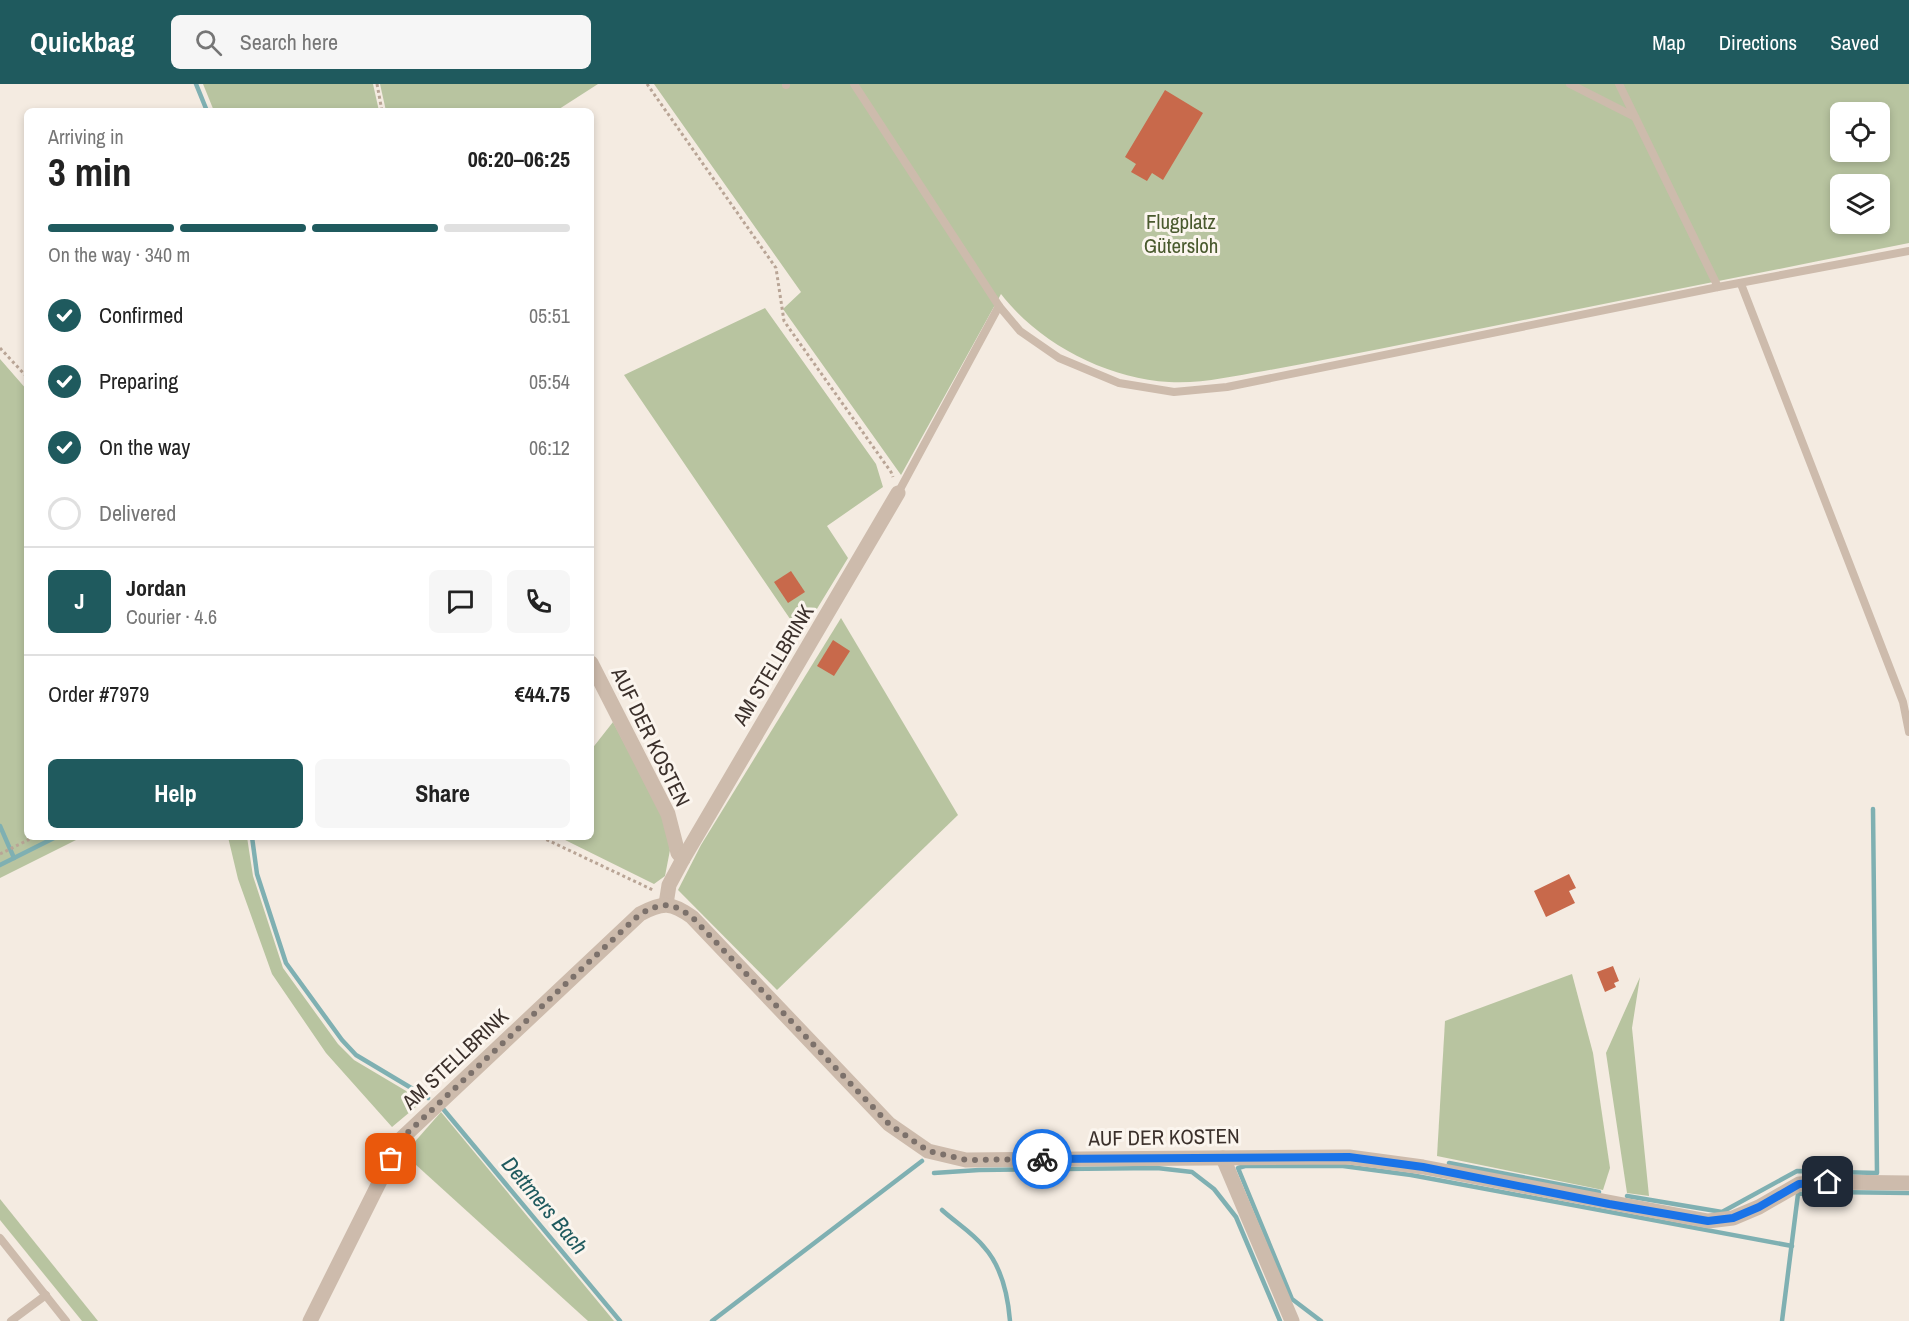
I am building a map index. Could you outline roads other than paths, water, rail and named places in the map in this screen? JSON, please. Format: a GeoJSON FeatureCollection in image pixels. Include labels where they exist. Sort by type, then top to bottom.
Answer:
{"type":"FeatureCollection","features":[{"type":"Feature","properties":{"kind":"street","name":"AM STELLBRINK"},"geometry":{"type":"LineString","coordinates":[[683,859],[898,493]]}},
{"type":"Feature","properties":{"kind":"street","name":"AUF DER KOSTEN"},"geometry":{"type":"LineString","coordinates":[[594,669],[668,814],[678,853],[683,859]]}},
{"type":"Feature","properties":{"kind":"street"},"geometry":{"type":"LineString","coordinates":[[666,904],[669,885],[683,859]]}},
{"type":"Feature","properties":{"kind":"street","name":"AM STELLBRINK"},"geometry":{"type":"LineString","coordinates":[[310,1321],[401,1139],[640,914],[653,907],[666,904]]}},
{"type":"Feature","properties":{"kind":"street","name":"AUF DER KOSTEN"},"geometry":{"type":"LineString","coordinates":[[666,904],[680,908],[692,917],[889,1124],[928,1151],[966,1160],[1349,1157],[1423,1167],[1708,1221],[1733,1218],[1759,1207],[1799,1184],[1909,1183]]}},
{"type":"Feature","properties":{"kind":"street"},"geometry":{"type":"LineString","coordinates":[[1222,1158],[1292,1321]]}},
{"type":"Feature","properties":{"kind":"lane"},"geometry":{"type":"LineString","coordinates":[[854,84],[999,306],[1020,331],[1059,358],[1119,383],[1174,392],[1227,387],[1718,287],[1909,251]]}},
{"type":"Feature","properties":{"kind":"lane"},"geometry":{"type":"LineString","coordinates":[[1570,84],[1635,117]]}},
{"type":"Feature","properties":{"kind":"lane"},"geometry":{"type":"LineString","coordinates":[[1619,84],[1718,287]]}},
{"type":"Feature","properties":{"kind":"lane"},"geometry":{"type":"LineString","coordinates":[[1741,284],[1903,702],[1909,732]]}},
{"type":"Feature","properties":{"kind":"lane"},"geometry":{"type":"LineString","coordinates":[[898,493],[999,306]]}},
{"type":"Feature","properties":{"kind":"lane"},"geometry":{"type":"LineString","coordinates":[[0,1238],[66,1321]]}},
{"type":"Feature","properties":{"kind":"lane"},"geometry":{"type":"LineString","coordinates":[[11,1321],[46,1295]]}},
{"type":"Feature","properties":{"kind":"waterway","name":"Dettmers Bach"},"geometry":{"type":"LineString","coordinates":[[196,84],[206,108]]}},
{"type":"Feature","properties":{"kind":"waterway"},"geometry":{"type":"LineString","coordinates":[[1627,1196],[1722,1212],[1797,1171],[1877,1173],[1873,809]]}},
{"type":"Feature","properties":{"kind":"waterway"},"geometry":{"type":"LineString","coordinates":[[0,826],[14,858]]}},
{"type":"Feature","properties":{"kind":"waterway"},"geometry":{"type":"LineString","coordinates":[[0,865],[50,840]]}},
{"type":"Feature","properties":{"kind":"waterway","name":"Dettmers Bach"},"geometry":{"type":"LineString","coordinates":[[252,840],[257,874],[286,963],[342,1040],[356,1055],[428,1098]]}},
{"type":"Feature","properties":{"kind":"waterway","name":"Dettmers Bach"},"geometry":{"type":"LineString","coordinates":[[444,1110],[620,1321]]}},
{"type":"Feature","properties":{"kind":"waterway"},"geometry":{"type":"LineString","coordinates":[[712,1321],[922,1161]]}},
{"type":"Feature","properties":{"kind":"waterway"},"geometry":{"type":"LineString","coordinates":[[1449,1163],[1599,1192]]}},
{"type":"Feature","properties":{"kind":"waterway"},"geometry":{"type":"LineString","coordinates":[[1321,1321],[1292,1299],[1238,1168],[1245,1166],[1343,1166],[1411,1175],[1792,1246]]}},
{"type":"Feature","properties":{"kind":"waterway"},"geometry":{"type":"LineString","coordinates":[[934,1173],[979,1170],[1157,1168],[1192,1172],[1214,1189],[1236,1217],[1280,1321]]}},
{"type":"Feature","properties":{"kind":"waterway"},"geometry":{"type":"LineString","coordinates":[[1782,1321],[1798,1194],[1909,1193]]}},
{"type":"Feature","properties":{"kind":"waterway"},"geometry":{"type":"LineString","coordinates":[[942,1210],[975,1237],[995,1263],[1003,1282],[1010,1321]]}},
{"type":"Feature","properties":{"kind":"park label","name":"Flugplatz Gütersloh"},"geometry":{"type":"Point","coordinates":[1181,233]}}]}
